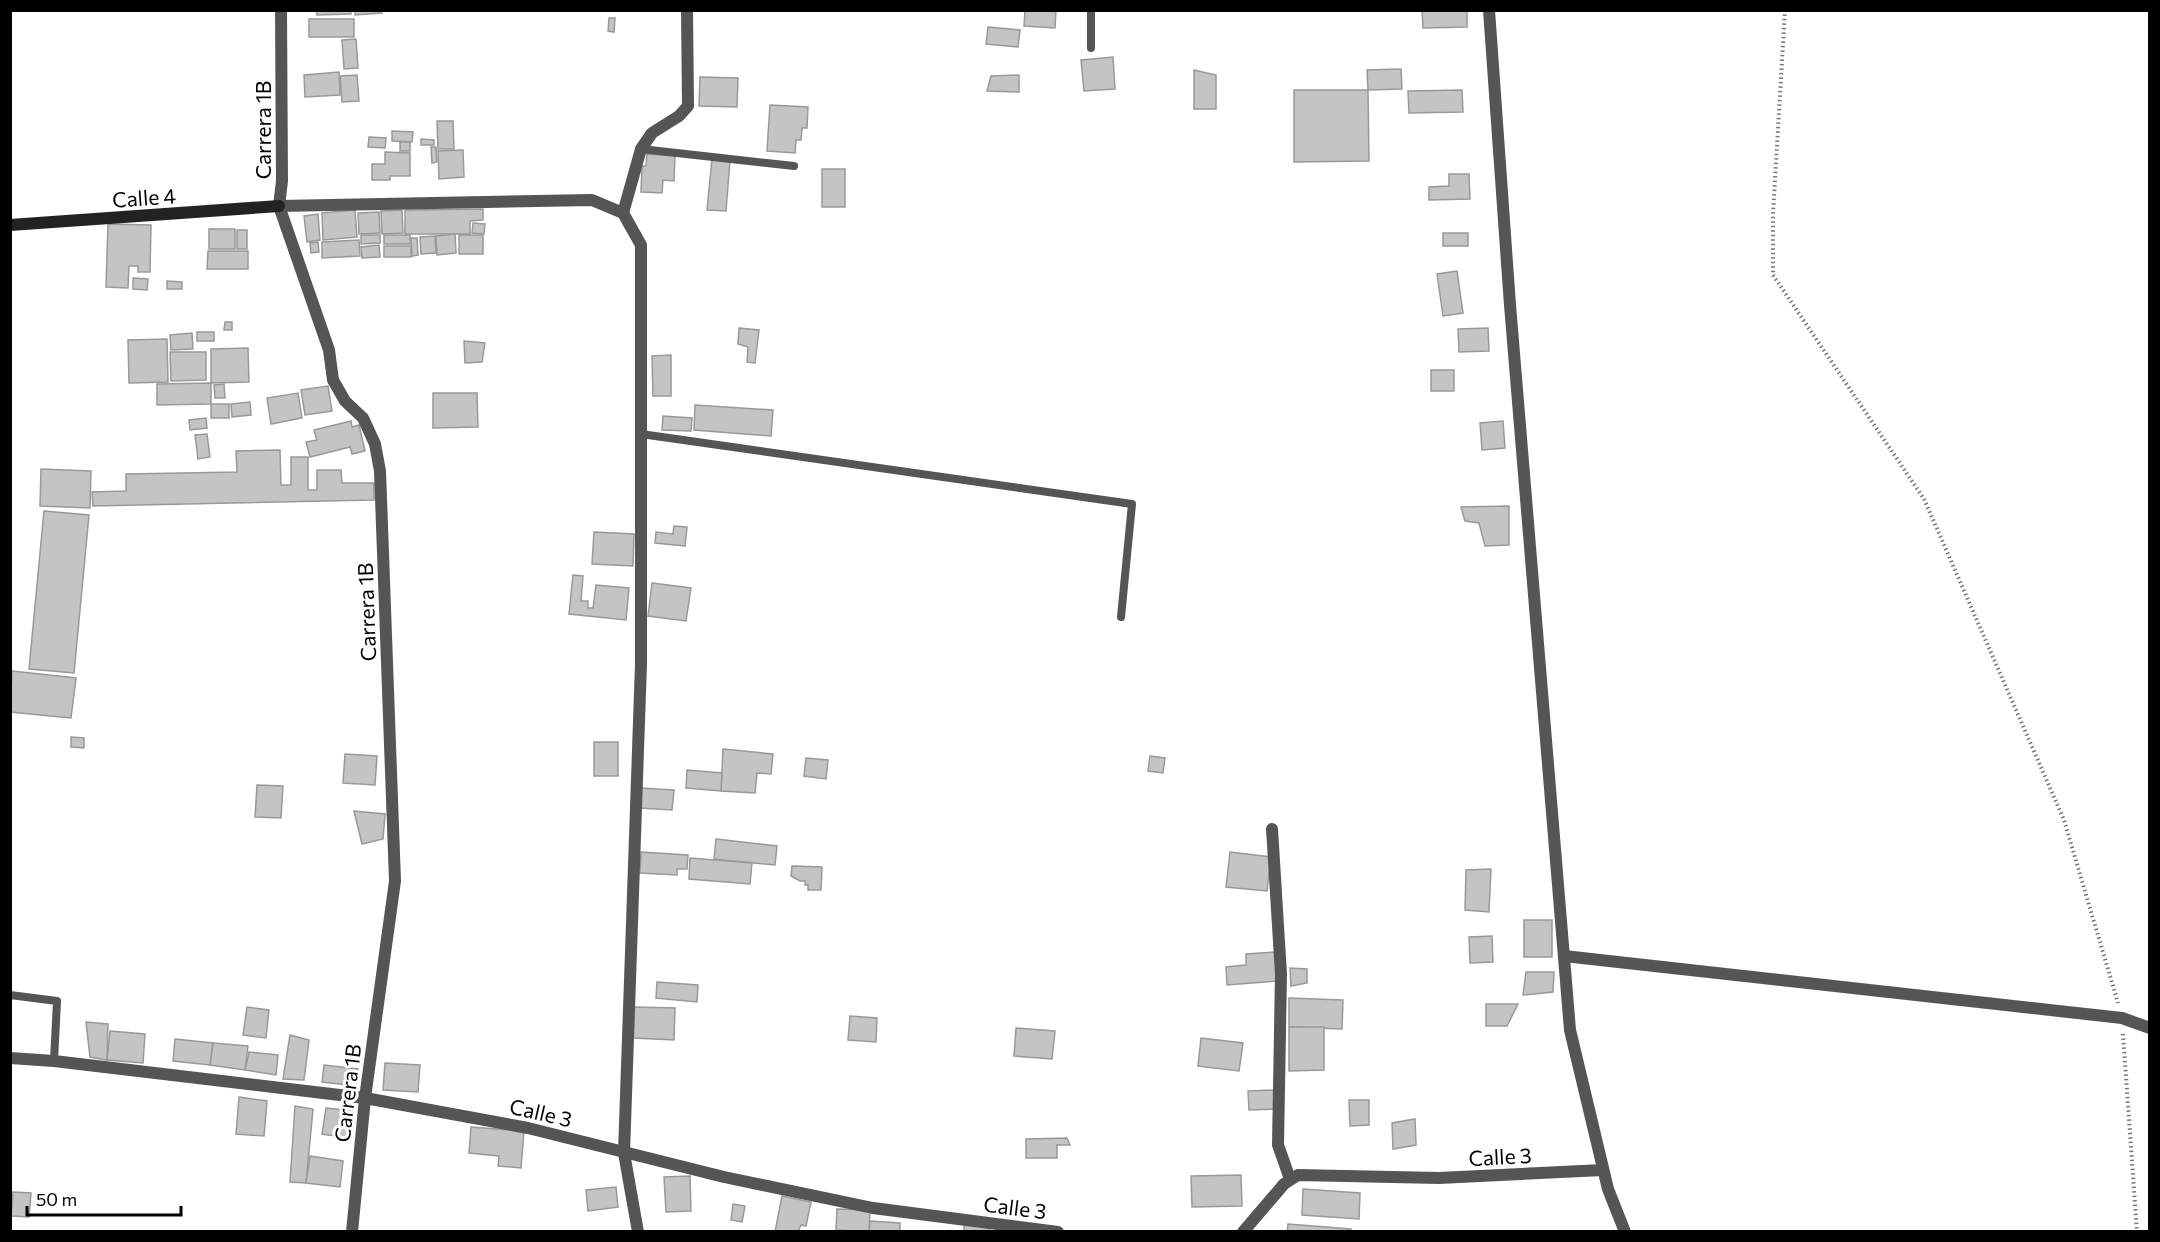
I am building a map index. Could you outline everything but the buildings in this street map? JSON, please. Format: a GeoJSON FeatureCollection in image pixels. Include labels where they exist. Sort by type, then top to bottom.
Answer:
{"type":"FeatureCollection","features":[{"type":"Feature","properties":{"kind":"street","name":"Carrera 1B"},"geometry":{"type":"LineString","coordinates":[[281,10],[282,181],[279,206],[328,350],[333,380],[345,401],[363,418],[375,444],[380,471],[395,881],[365,1098],[352,1232]]}},
{"type":"Feature","properties":{"kind":"street"},"geometry":{"type":"LineString","coordinates":[[623,213],[641,149],[652,133],[679,117],[688,106],[687,10]]}},
{"type":"Feature","properties":{"kind":"street"},"geometry":{"type":"LineString","coordinates":[[1489,10],[1511,317],[1570,1030],[1604,1170],[1624,1232]]}},
{"type":"Feature","properties":{"kind":"street"},"geometry":{"type":"LineString","coordinates":[[279,206],[592,200],[623,213],[641,244],[641,664],[624,1153],[638,1232]]}},
{"type":"Feature","properties":{"kind":"street","name":"Calle 4"},"geometry":{"type":"LineString","coordinates":[[10,225],[279,206]]}},
{"type":"Feature","properties":{"kind":"street"},"geometry":{"type":"LineString","coordinates":[[1243,1232],[1290,1179],[1278,1145],[1281,974],[1272,829]]}},
{"type":"Feature","properties":{"kind":"street"},"geometry":{"type":"LineString","coordinates":[[1564,956],[2122,1018],[2150,1028]]}},
{"type":"Feature","properties":{"kind":"street","name":"Calle 3"},"geometry":{"type":"LineString","coordinates":[[10,1058],[54,1061],[365,1098],[528,1128],[624,1153],[873,1208],[1058,1232]]}},
{"type":"Feature","properties":{"kind":"street","name":"Calle 3"},"geometry":{"type":"LineString","coordinates":[[1290,1179],[1298,1175],[1439,1178],[1604,1170]]}},
{"type":"Feature","properties":{"kind":"lane"},"geometry":{"type":"LineString","coordinates":[[1091,10],[1091,48]]}},
{"type":"Feature","properties":{"kind":"lane"},"geometry":{"type":"LineString","coordinates":[[641,149],[794,166]]}},
{"type":"Feature","properties":{"kind":"lane"},"geometry":{"type":"LineString","coordinates":[[641,434],[1132,504],[1121,617]]}},
{"type":"Feature","properties":{"kind":"lane"},"geometry":{"type":"LineString","coordinates":[[10,995],[57,1001],[54,1061]]}},
{"type":"Feature","properties":{"kind":"path"},"geometry":{"type":"LineString","coordinates":[[1785,10],[1773,214],[1773,275],[1924,499],[2064,820],[2122,1018],[2136,1232]]}}]}
